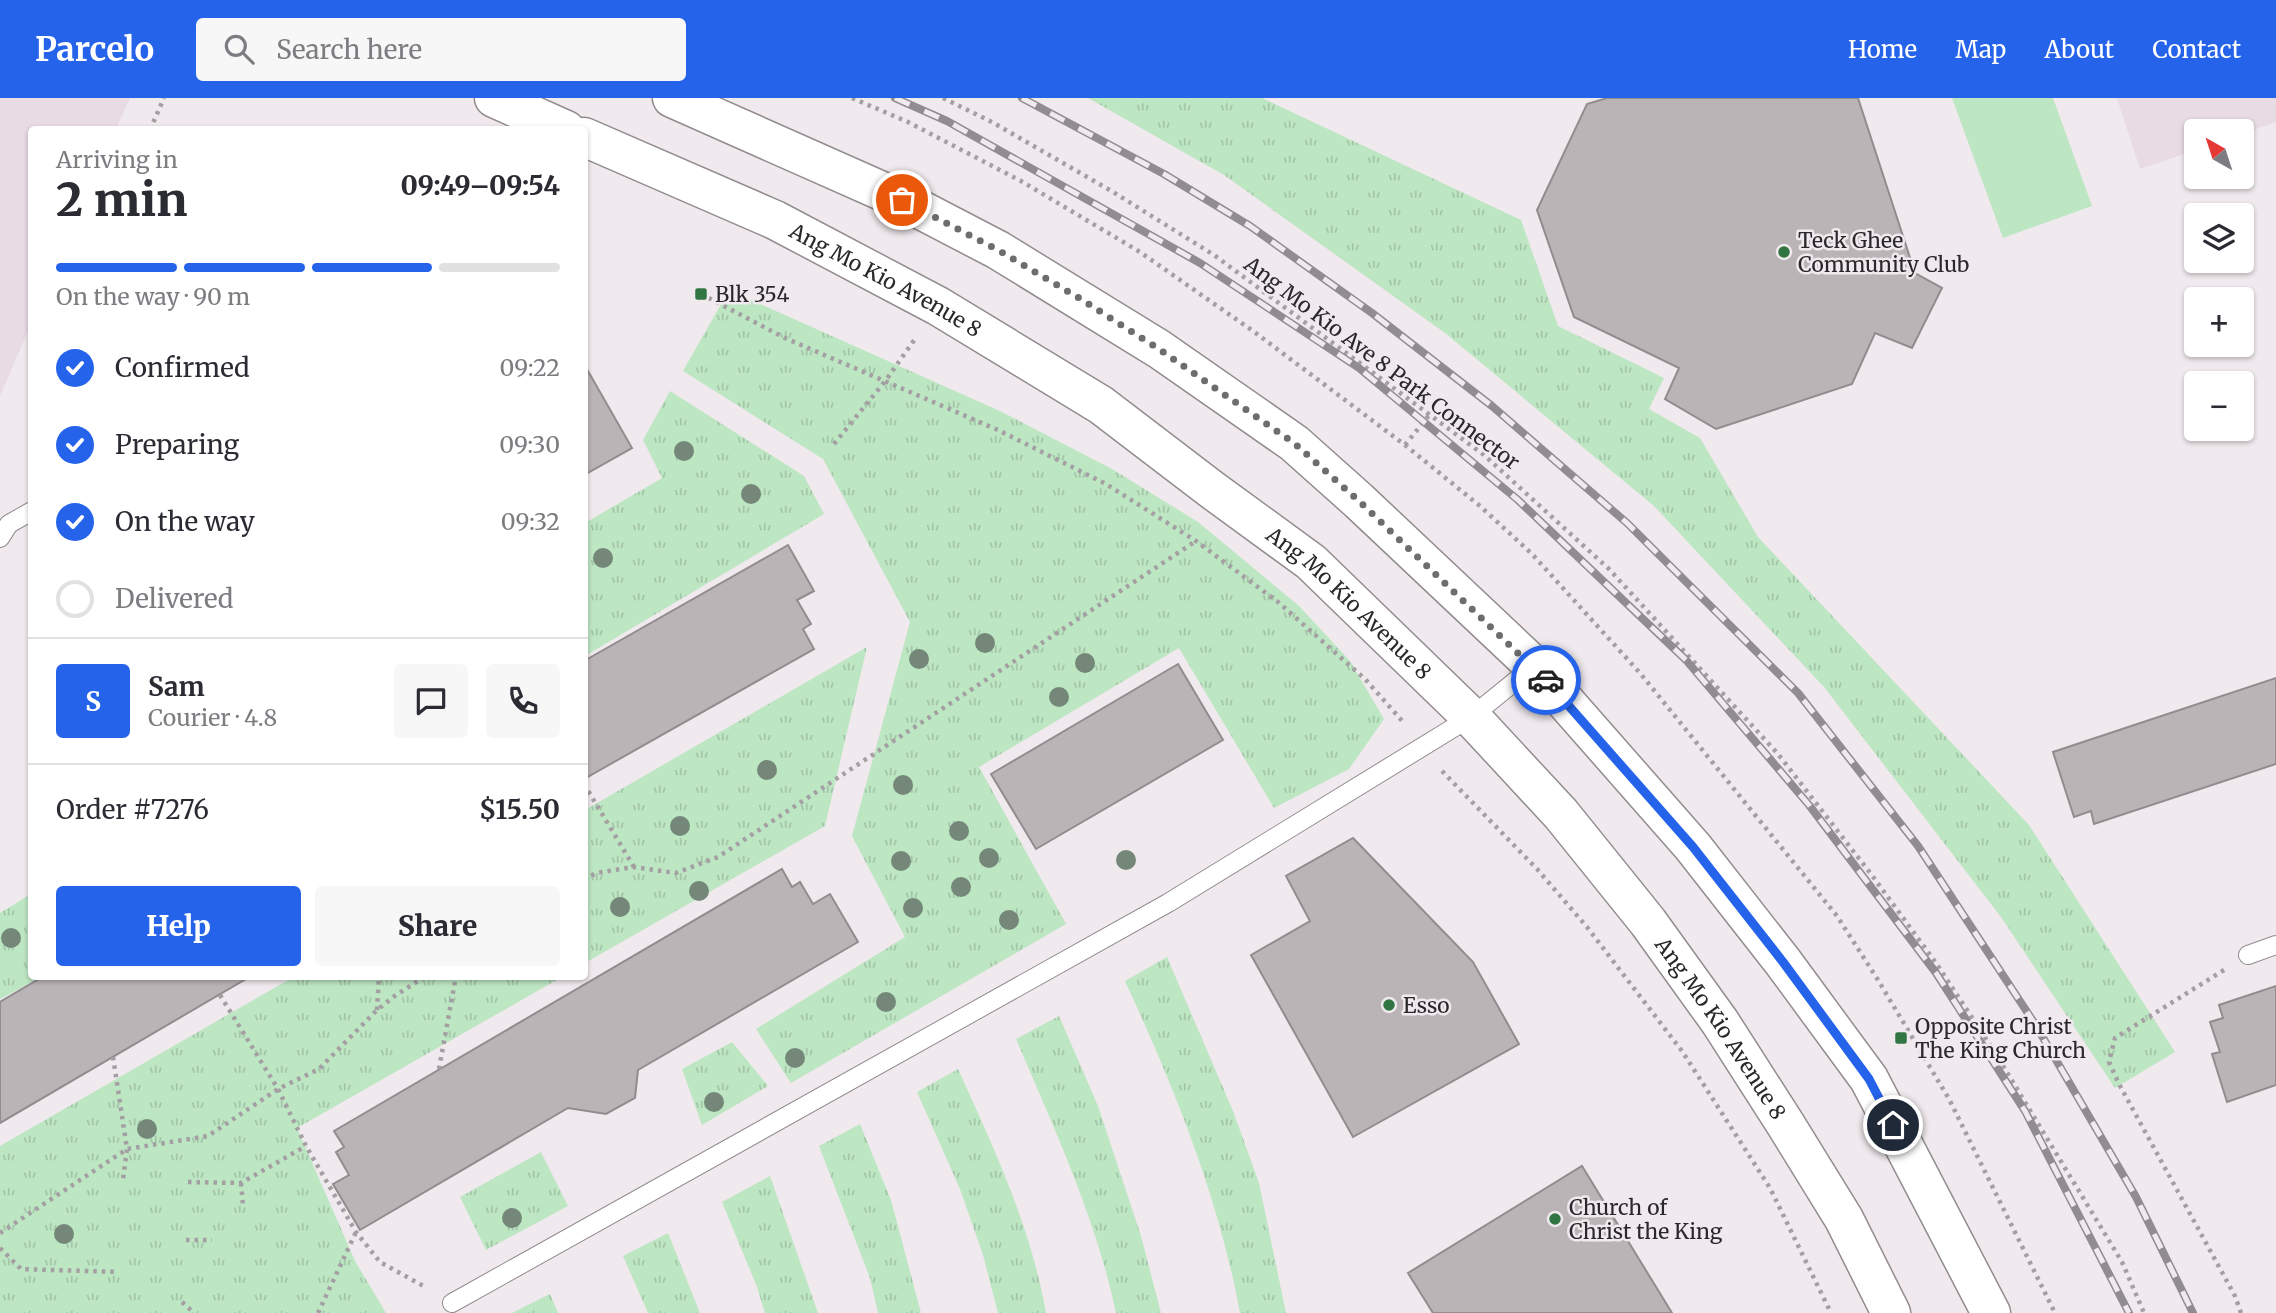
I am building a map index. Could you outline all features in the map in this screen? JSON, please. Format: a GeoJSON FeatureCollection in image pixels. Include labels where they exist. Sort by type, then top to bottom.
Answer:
{"type":"FeatureCollection","features":[{"type":"Feature","properties":{"kind":"main road"},"geometry":{"type":"LineString","coordinates":[[494,98],[557,126]]}},
{"type":"Feature","properties":{"kind":"main road"},"geometry":{"type":"LineString","coordinates":[[672,98],[902,200],[998,250],[1159,349],[1294,443],[1359,501],[1534,666],[1693,847],[1783,962],[1869,1079],[1991,1313]]}},
{"type":"Feature","properties":{"kind":"main road","name":"Ang Mo Kio Avenue 8"},"geometry":{"type":"LineString","coordinates":[[588,139],[775,220],[939,306],[1101,405],[1311,562],[1471,717],[1561,814],[1648,922],[1720,1022],[1844,1219],[1891,1313]]}},
{"type":"Feature","properties":{"kind":"lane"},"geometry":{"type":"LineString","coordinates":[[0,538],[9,524],[28,513]]}},
{"type":"Feature","properties":{"kind":"lane"},"geometry":{"type":"LineString","coordinates":[[452,1303],[1168,902],[1471,717],[1534,666]]}},
{"type":"Feature","properties":{"kind":"lane"},"geometry":{"type":"LineString","coordinates":[[2248,955],[2276,945]]}},
{"type":"Feature","properties":{"kind":"path"},"geometry":{"type":"LineString","coordinates":[[152,126],[164,98]]}},
{"type":"Feature","properties":{"kind":"path","name":"Ang Mo Kio Ave 8 Park Connector"},"geometry":{"type":"LineString","coordinates":[[943,98],[992,122],[1113,191],[1214,256],[1484,455],[1609,569],[1779,754],[1912,930],[1986,1040],[2122,1262],[2144,1313]]}},
{"type":"Feature","properties":{"kind":"path"},"geometry":{"type":"LineString","coordinates":[[701,294],[785,338],[998,430],[1106,484],[1196,541],[1278,602],[1331,647],[1393,708],[1459,791],[1537,869],[1578,917],[1682,1051],[1769,1188],[1831,1313]]}},
{"type":"Feature","properties":{"kind":"path"},"geometry":{"type":"LineString","coordinates":[[834,444],[886,380]]}},
{"type":"Feature","properties":{"kind":"path"},"geometry":{"type":"LineString","coordinates":[[1405,445],[1430,414]]}},
{"type":"Feature","properties":{"kind":"path"},"geometry":{"type":"LineString","coordinates":[[588,878],[596,873],[634,867],[676,873],[718,857],[1196,541]]}},
{"type":"Feature","properties":{"kind":"path"},"geometry":{"type":"LineString","coordinates":[[588,791],[634,867]]}},
{"type":"Feature","properties":{"kind":"path"},"geometry":{"type":"LineString","coordinates":[[2241,1313],[2235,1296],[2109,1062],[2115,1038],[2248,955]]}},
{"type":"Feature","properties":{"kind":"path"},"geometry":{"type":"LineString","coordinates":[[377,1010],[379,980]]}},
{"type":"Feature","properties":{"kind":"path"},"geometry":{"type":"LineString","coordinates":[[0,1233],[127,1149],[208,1136],[278,1089],[320,1069],[377,1010],[420,980]]}},
{"type":"Feature","properties":{"kind":"path"},"geometry":{"type":"LineString","coordinates":[[439,1069],[455,980]]}},
{"type":"Feature","properties":{"kind":"path"},"geometry":{"type":"LineString","coordinates":[[220,995],[278,1089],[306,1146],[356,1232],[380,1262],[452,1303]]}},
{"type":"Feature","properties":{"kind":"path"},"geometry":{"type":"LineString","coordinates":[[113,1057],[127,1149],[123,1180]]}},
{"type":"Feature","properties":{"kind":"path"},"geometry":{"type":"LineString","coordinates":[[188,1182],[241,1183],[306,1146]]}},
{"type":"Feature","properties":{"kind":"path"},"geometry":{"type":"LineString","coordinates":[[241,1183],[243,1205]]}},
{"type":"Feature","properties":{"kind":"path"},"geometry":{"type":"LineString","coordinates":[[318,1313],[356,1232]]}},
{"type":"Feature","properties":{"kind":"path"},"geometry":{"type":"LineString","coordinates":[[186,1240],[212,1240]]}},
{"type":"Feature","properties":{"kind":"path"},"geometry":{"type":"LineString","coordinates":[[0,1248],[21,1269],[118,1272]]}},
{"type":"Feature","properties":{"kind":"path"},"geometry":{"type":"LineString","coordinates":[[182,1302],[194,1313]]}},
{"type":"Feature","properties":{"kind":"shaded area"},"geometry":{"type":"Polygon","coordinates":[[[0,98],[130,98],[117,126],[28,126],[28,331],[0,396],[0,98]]]}},
{"type":"Feature","properties":{"kind":"shaded area"},"geometry":{"type":"Polygon","coordinates":[[[2117,98],[2276,98],[2276,122],[2254,130],[2254,119],[2184,119],[2184,154],[2140,169],[2117,98]]]}},
{"type":"Feature","properties":{"kind":"green space"},"geometry":{"type":"Polygon","coordinates":[[[1088,98],[1262,98],[1521,220],[1558,326],[1664,378],[1649,409],[1700,438],[1758,537],[2029,825],[2175,1052],[2115,1088],[2001,917],[1824,687],[1654,506],[1445,333],[1224,175],[1088,98]]]}},
{"type":"Feature","properties":{"kind":"green space"},"geometry":{"type":"Polygon","coordinates":[[[1952,98],[2053,98],[2092,206],[2003,238],[1952,98]]]}},
{"type":"Feature","properties":{"kind":"green space"},"geometry":{"type":"Polygon","coordinates":[[[729,290],[1002,412],[1112,469],[1198,522],[1299,606],[1350,661],[1384,719],[1349,769],[1274,808],[1179,648],[979,767],[1066,924],[791,1083],[756,1029],[905,937],[852,836],[910,622],[823,459],[683,371],[729,290]]]}},
{"type":"Feature","properties":{"kind":"green space"},"geometry":{"type":"Polygon","coordinates":[[[670,391],[804,476],[824,514],[588,654],[588,521],[662,478],[643,440],[670,391]]]}},
{"type":"Feature","properties":{"kind":"green space"},"geometry":{"type":"Polygon","coordinates":[[[867,647],[825,826],[588,961],[588,808],[867,647]]]}},
{"type":"Feature","properties":{"kind":"green space"},"geometry":{"type":"Polygon","coordinates":[[[28,896],[28,980],[36,980],[0,999],[0,913],[28,896]]]}},
{"type":"Feature","properties":{"kind":"green space"},"geometry":{"type":"Polygon","coordinates":[[[1167,957],[1233,1111],[1259,1183],[1286,1313],[1240,1313],[1220,1228],[1193,1144],[1161,1061],[1125,981],[1167,957]]]}},
{"type":"Feature","properties":{"kind":"green space"},"geometry":{"type":"Polygon","coordinates":[[[288,980],[557,980],[297,1128],[355,1261],[386,1313],[0,1313],[0,1146],[288,980]]]}},
{"type":"Feature","properties":{"kind":"green space"},"geometry":{"type":"Polygon","coordinates":[[[1059,1016],[1098,1106],[1141,1236],[1161,1313],[1116,1313],[1086,1208],[1016,1039],[1059,1016]]]}},
{"type":"Feature","properties":{"kind":"green space"},"geometry":{"type":"Polygon","coordinates":[[[732,1042],[768,1086],[702,1125],[682,1069],[732,1042]]]}},
{"type":"Feature","properties":{"kind":"green space"},"geometry":{"type":"Polygon","coordinates":[[[958,1069],[998,1158],[1021,1219],[1046,1313],[998,1313],[983,1255],[960,1189],[917,1092],[958,1069]]]}},
{"type":"Feature","properties":{"kind":"green space"},"geometry":{"type":"Polygon","coordinates":[[[860,1124],[891,1200],[921,1313],[878,1313],[870,1278],[819,1146],[860,1124]]]}},
{"type":"Feature","properties":{"kind":"green space"},"geometry":{"type":"Polygon","coordinates":[[[541,1152],[568,1206],[486,1250],[460,1197],[541,1152]]]}},
{"type":"Feature","properties":{"kind":"green space"},"geometry":{"type":"Polygon","coordinates":[[[770,1176],[818,1313],[765,1313],[722,1202],[770,1176]]]}},
{"type":"Feature","properties":{"kind":"green space"},"geometry":{"type":"Polygon","coordinates":[[[668,1233],[700,1313],[648,1313],[623,1256],[668,1233]]]}},
{"type":"Feature","properties":{"kind":"green space"},"geometry":{"type":"Polygon","coordinates":[[[550,1294],[558,1313],[512,1313],[550,1294]]]}},
{"type":"Feature","properties":{"kind":"building","name":"Teck Ghee Community Club"},"geometry":{"type":"Polygon","coordinates":[[[1607,98],[1858,98],[1915,273],[1942,288],[1912,348],[1875,333],[1852,384],[1716,429],[1665,399],[1679,368],[1574,317],[1537,210],[1587,104],[1607,98]]]}},
{"type":"Feature","properties":{"kind":"building"},"geometry":{"type":"Polygon","coordinates":[[[588,371],[632,448],[588,473],[588,371]]]}},
{"type":"Feature","properties":{"kind":"building"},"geometry":{"type":"Polygon","coordinates":[[[788,545],[814,591],[797,600],[811,624],[803,629],[814,649],[588,777],[588,659],[788,545]]]}},
{"type":"Feature","properties":{"kind":"building"},"geometry":{"type":"Polygon","coordinates":[[[1178,664],[1223,740],[1036,849],[991,774],[1178,664]]]}},
{"type":"Feature","properties":{"kind":"building"},"geometry":{"type":"Polygon","coordinates":[[[2276,678],[2276,764],[2094,824],[2091,811],[2074,817],[2053,752],[2276,678]]]}},
{"type":"Feature","properties":{"kind":"building"},"geometry":{"type":"Polygon","coordinates":[[[1353,838],[1473,962],[1519,1044],[1353,1137],[1251,955],[1310,921],[1286,876],[1353,838]]]}},
{"type":"Feature","properties":{"kind":"building"},"geometry":{"type":"Polygon","coordinates":[[[782,869],[792,887],[800,882],[813,904],[830,894],[858,942],[638,1070],[635,1098],[606,1114],[568,1108],[360,1230],[333,1184],[349,1175],[336,1152],[344,1147],[334,1131],[782,869]]]}},
{"type":"Feature","properties":{"kind":"building"},"geometry":{"type":"Polygon","coordinates":[[[37,980],[244,980],[0,1123],[0,1002],[37,980]]]}},
{"type":"Feature","properties":{"kind":"building"},"geometry":{"type":"Polygon","coordinates":[[[2276,986],[2276,1085],[2227,1102],[2212,1054],[2220,1052],[2210,1022],[2223,1018],[2219,1005],[2276,986]]]}},
{"type":"Feature","properties":{"kind":"building","name":"Church of Christ the King"},"geometry":{"type":"Polygon","coordinates":[[[1582,1166],[1672,1313],[1433,1313],[1408,1273],[1582,1166]]]}},
{"type":"Feature","properties":{"kind":"railway"},"geometry":{"type":"LineString","coordinates":[[895,98],[947,121],[1200,263],[1359,368],[1518,500],[1686,660],[1809,805],[1936,973],[2025,1111],[2129,1313]]}},
{"type":"Feature","properties":{"kind":"railway"},"geometry":{"type":"LineString","coordinates":[[1022,98],[1164,174],[1250,226],[1372,313],[1492,406],[1627,523],[1798,693],[1918,846],[2035,1024],[2136,1197],[2193,1313]]}},
{"type":"Feature","properties":{"kind":"way so far"},"geometry":{"type":"LineString","coordinates":[[902,200],[998,250],[1079,298],[1159,349],[1294,443],[1359,501],[1546,680]]}},
{"type":"Feature","properties":{"kind":"place","name":"Teck Ghee Community Club"},"geometry":{"type":"Point","coordinates":[1784,252]}},
{"type":"Feature","properties":{"kind":"place","name":"Blk 354"},"geometry":{"type":"Point","coordinates":[701,294]}},
{"type":"Feature","properties":{"kind":"place","name":"Esso"},"geometry":{"type":"Point","coordinates":[1389,1005]}},
{"type":"Feature","properties":{"kind":"place","name":"Opposite Christ The King Church"},"geometry":{"type":"Point","coordinates":[1901,1038]}},
{"type":"Feature","properties":{"kind":"place","name":"Church of Christ the King"},"geometry":{"type":"Point","coordinates":[1555,1219]}},
{"type":"Feature","properties":{"kind":"route"},"geometry":{"type":"LineString","coordinates":[[1546,680],[1693,847],[1783,962],[1869,1079],[1893,1125]]}}]}
